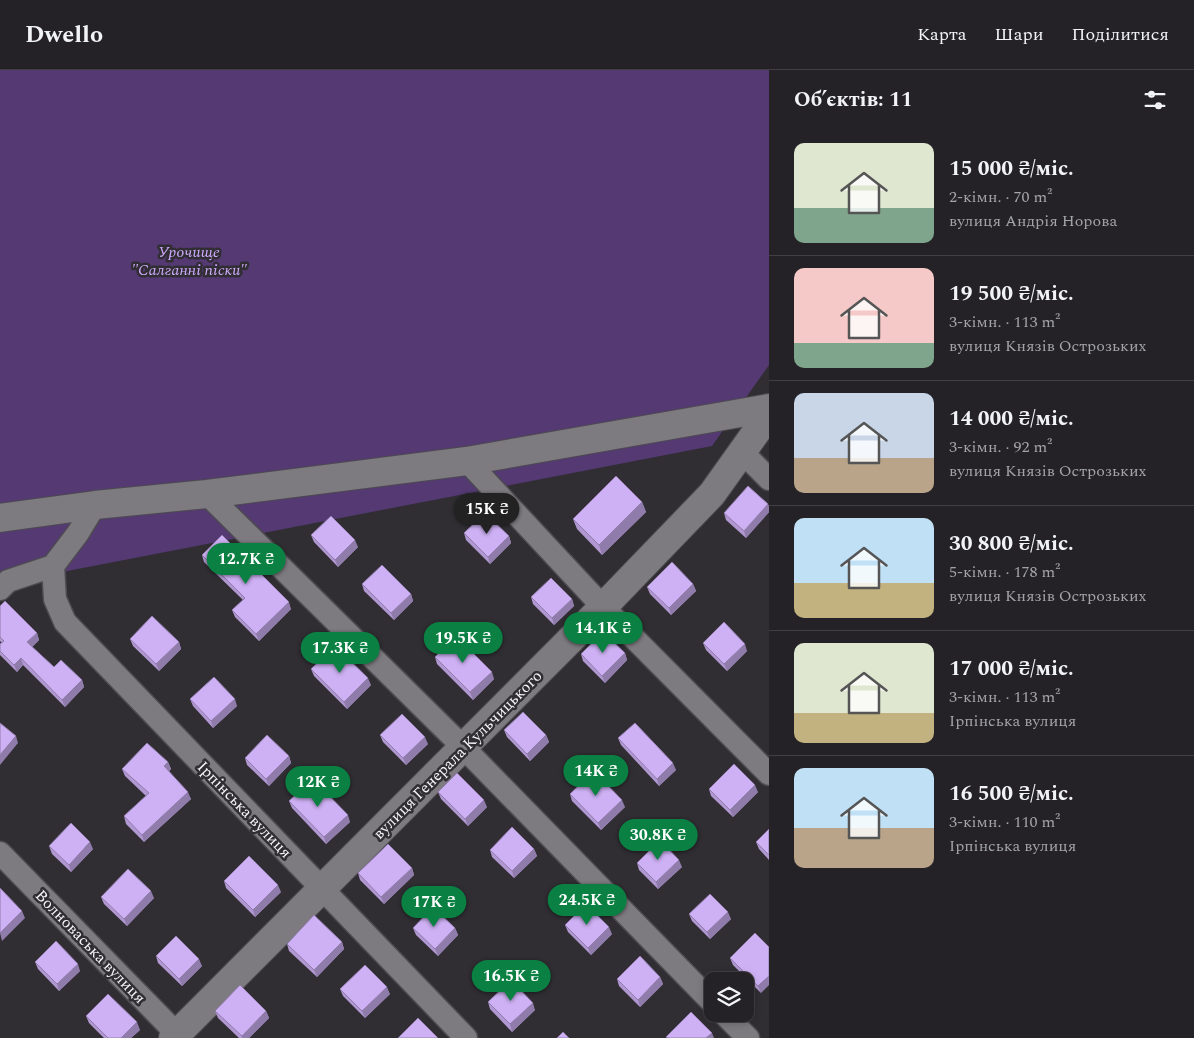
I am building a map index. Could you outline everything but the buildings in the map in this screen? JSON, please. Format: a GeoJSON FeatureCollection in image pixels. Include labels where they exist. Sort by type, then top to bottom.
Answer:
{"type":"FeatureCollection","features":[{"type":"Feature","properties":{"kind":"street"},"geometry":{"type":"LineString","coordinates":[[0,518],[94,505],[207,494],[467,461],[769,408]]}},
{"type":"Feature","properties":{"kind":"street","name":"вулиця Генерала Кульчицького"},"geometry":{"type":"LineString","coordinates":[[177,1037],[603,607],[712,494],[769,414]]}},
{"type":"Feature","properties":{"kind":"street"},"geometry":{"type":"LineString","coordinates":[[742,452],[769,479]]}},
{"type":"Feature","properties":{"kind":"street"},"geometry":{"type":"LineString","coordinates":[[467,461],[603,607],[769,774]]}},
{"type":"Feature","properties":{"kind":"street"},"geometry":{"type":"LineString","coordinates":[[207,494],[463,747],[704,994]]}},
{"type":"Feature","properties":{"kind":"street"},"geometry":{"type":"LineString","coordinates":[[0,589],[8,581],[53,566],[78,533],[94,505]]}},
{"type":"Feature","properties":{"kind":"street","name":"Ірпінська вулиця"},"geometry":{"type":"LineString","coordinates":[[53,566],[55,599],[65,622],[466,1038]]}},
{"type":"Feature","properties":{"kind":"street","name":"Волноваська вулиця"},"geometry":{"type":"LineString","coordinates":[[0,854],[177,1037]]}},
{"type":"Feature","properties":{"kind":"street"},"geometry":{"type":"LineString","coordinates":[[732,1022],[748,1038]]}},
{"type":"Feature","properties":{"kind":"green space","name":"Урочище \"Салганні піски\""},"geometry":{"type":"Polygon","coordinates":[[[0,70],[769,70],[769,365],[712,446],[0,584],[0,70]]]}}]}
